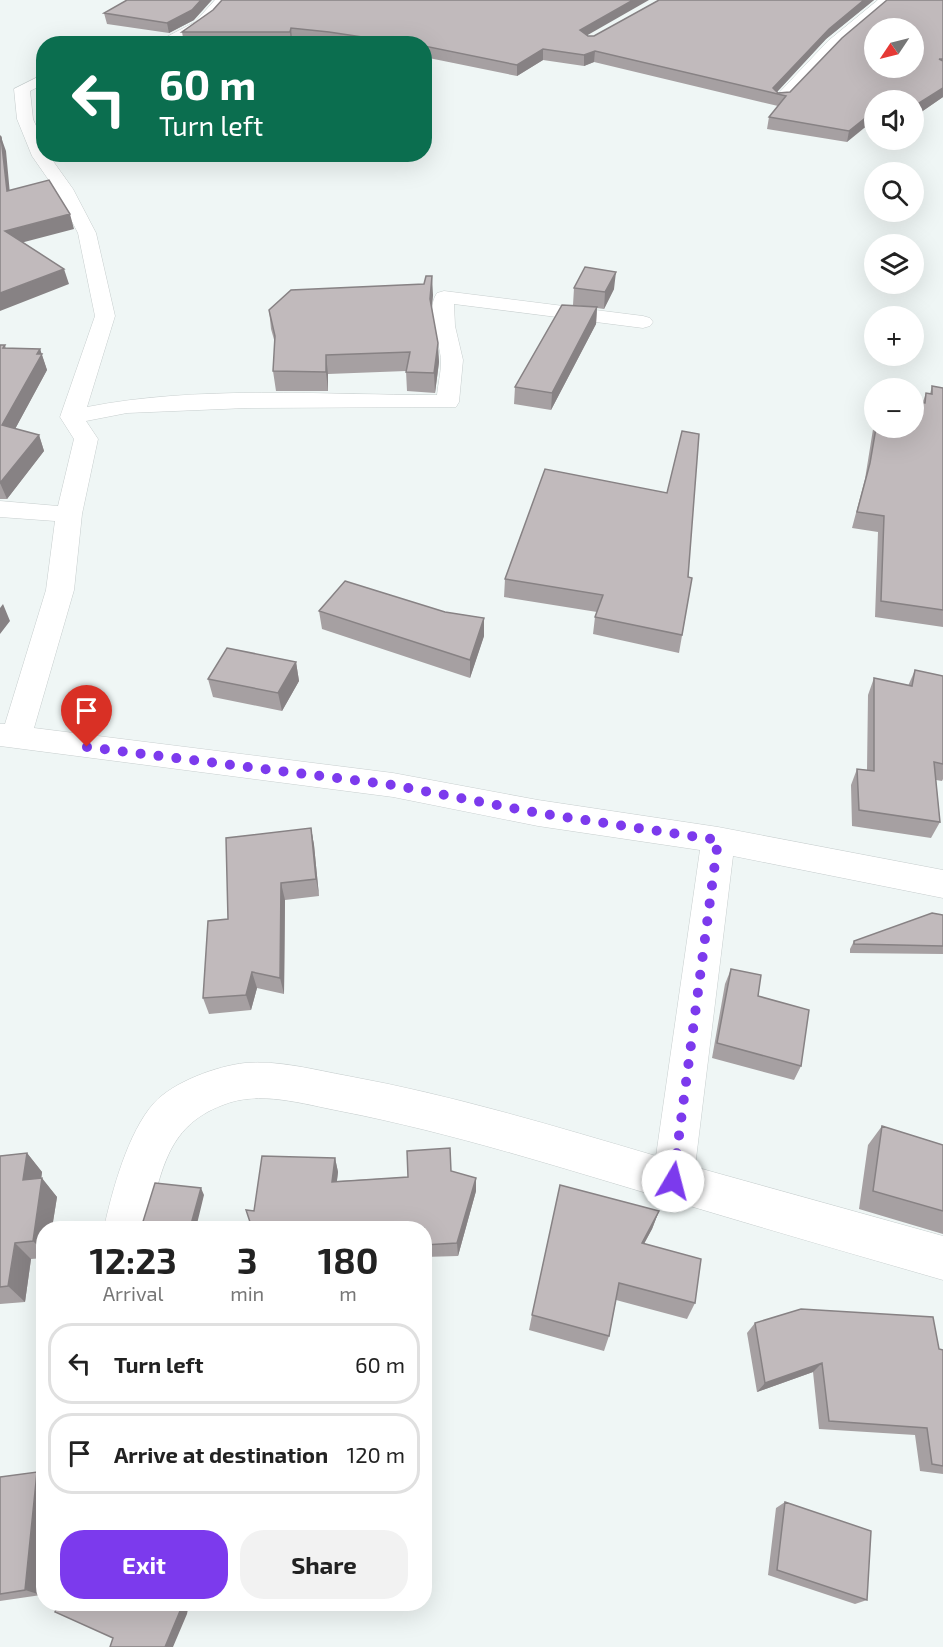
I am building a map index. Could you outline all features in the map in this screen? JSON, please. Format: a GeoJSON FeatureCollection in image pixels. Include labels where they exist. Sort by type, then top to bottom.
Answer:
{"type":"FeatureCollection","features":[{"type":"Feature","properties":{"kind":"street"},"geometry":{"type":"LineString","coordinates":[[177,36],[200,25],[222,0]]}},
{"type":"Feature","properties":{"kind":"street"},"geometry":{"type":"LineString","coordinates":[[781,99],[833,44],[886,0]]}},
{"type":"Feature","properties":{"kind":"street"},"geometry":{"type":"LineString","coordinates":[[36,82],[22,89],[26,119],[36,145]]}},
{"type":"Feature","properties":{"kind":"street"},"geometry":{"type":"LineString","coordinates":[[44,162],[64,189],[87,233],[91,261],[105,316],[72,417]]}},
{"type":"Feature","properties":{"kind":"street"},"geometry":{"type":"LineString","coordinates":[[72,417],[127,406],[247,401],[448,402],[452,360],[444,326],[444,297],[643,322]]}},
{"type":"Feature","properties":{"kind":"street"},"geometry":{"type":"LineString","coordinates":[[72,417],[86,439],[69,514],[60,590],[8,736],[393,785],[538,813],[718,840],[943,884]]}},
{"type":"Feature","properties":{"kind":"street"},"geometry":{"type":"LineString","coordinates":[[0,509],[69,514]]}},
{"type":"Feature","properties":{"kind":"street"},"geometry":{"type":"LineString","coordinates":[[673,1181],[718,840]]}},
{"type":"Feature","properties":{"kind":"street"},"geometry":{"type":"LineString","coordinates":[[127,1221],[153,1140],[179,1106],[235,1083],[283,1083],[375,1098],[483,1125],[943,1258]]}},
{"type":"Feature","properties":{"kind":"building"},"geometry":{"type":"Polygon","coordinates":[[[127,0],[201,0],[192,10],[167,23],[104,13],[127,0]]]}},
{"type":"Feature","properties":{"kind":"building"},"geometry":{"type":"Polygon","coordinates":[[[222,0],[633,0],[580,30],[588,36],[594,36],[659,0],[864,0],[829,29],[773,88],[778,93],[790,92],[842,38],[864,19],[864,78],[924,78],[924,18],[866,18],[887,0],[943,0],[943,59],[939,59],[943,61],[943,88],[924,100],[924,90],[864,90],[864,119],[849,131],[769,117],[786,96],[595,51],[584,55],[543,49],[517,65],[432,48],[432,36],[356,36],[291,28],[290,32],[182,32],[213,10],[222,0]]]}},
{"type":"Feature","properties":{"kind":"building"},"geometry":{"type":"Polygon","coordinates":[[[0,136],[7,191],[49,180],[70,214],[5,231],[64,269],[0,293],[0,136]]]}},
{"type":"Feature","properties":{"kind":"building"},"geometry":{"type":"Polygon","coordinates":[[[585,267],[616,272],[605,292],[574,288],[585,267]]]}},
{"type":"Feature","properties":{"kind":"building"},"geometry":{"type":"Polygon","coordinates":[[[426,276],[432,276],[430,299],[438,343],[434,373],[406,372],[410,352],[326,355],[326,372],[273,371],[275,336],[269,310],[291,290],[424,284],[426,276]]]}},
{"type":"Feature","properties":{"kind":"building"},"geometry":{"type":"Polygon","coordinates":[[[562,305],[597,307],[552,393],[515,387],[562,305]]]}},
{"type":"Feature","properties":{"kind":"building"},"geometry":{"type":"Polygon","coordinates":[[[0,345],[5,345],[3,348],[40,349],[37,354],[42,354],[2,425],[39,435],[0,483],[0,345]]]}},
{"type":"Feature","properties":{"kind":"building"},"geometry":{"type":"Polygon","coordinates":[[[932,386],[943,388],[943,610],[881,601],[884,516],[857,512],[874,438],[924,438],[924,403],[926,393],[932,394],[932,386]]]}},
{"type":"Feature","properties":{"kind":"building"},"geometry":{"type":"Polygon","coordinates":[[[682,431],[699,434],[688,577],[692,578],[682,635],[595,617],[603,595],[505,579],[545,469],[667,493],[682,431]]]}},
{"type":"Feature","properties":{"kind":"building"},"geometry":{"type":"Polygon","coordinates":[[[345,581],[445,612],[484,618],[470,660],[319,611],[345,581]]]}},
{"type":"Feature","properties":{"kind":"building"},"geometry":{"type":"Polygon","coordinates":[[[227,648],[296,662],[278,693],[208,679],[227,648]]]}},
{"type":"Feature","properties":{"kind":"building"},"geometry":{"type":"Polygon","coordinates":[[[915,670],[943,676],[943,764],[934,762],[940,822],[859,810],[857,769],[874,771],[874,678],[912,686],[915,670]]]}},
{"type":"Feature","properties":{"kind":"building"},"geometry":{"type":"Polygon","coordinates":[[[311,828],[316,879],[281,883],[280,978],[252,972],[246,995],[203,998],[208,921],[228,919],[226,838],[311,828]]]}},
{"type":"Feature","properties":{"kind":"building"},"geometry":{"type":"Polygon","coordinates":[[[932,913],[943,915],[943,946],[854,944],[854,941],[932,913]]]}},
{"type":"Feature","properties":{"kind":"building"},"geometry":{"type":"Polygon","coordinates":[[[731,969],[761,975],[758,996],[809,1010],[801,1066],[717,1043],[731,969]]]}},
{"type":"Feature","properties":{"kind":"building"},"geometry":{"type":"Polygon","coordinates":[[[882,1126],[943,1145],[943,1211],[873,1191],[882,1126]]]}},
{"type":"Feature","properties":{"kind":"building"},"geometry":{"type":"Polygon","coordinates":[[[450,1148],[451,1171],[476,1178],[457,1243],[432,1245],[432,1221],[250,1221],[246,1210],[254,1211],[262,1156],[335,1158],[332,1182],[408,1177],[407,1151],[450,1148]]]}},
{"type":"Feature","properties":{"kind":"building"},"geometry":{"type":"Polygon","coordinates":[[[27,1153],[23,1180],[42,1178],[33,1241],[15,1243],[8,1286],[0,1287],[0,1156],[27,1153]]]}},
{"type":"Feature","properties":{"kind":"building"},"geometry":{"type":"Polygon","coordinates":[[[155,1183],[201,1188],[192,1221],[143,1221],[155,1183]]]}},
{"type":"Feature","properties":{"kind":"building"},"geometry":{"type":"Polygon","coordinates":[[[560,1185],[659,1211],[642,1243],[701,1259],[695,1303],[619,1283],[609,1336],[532,1315],[560,1185]]]}},
{"type":"Feature","properties":{"kind":"building"},"geometry":{"type":"Polygon","coordinates":[[[801,1309],[933,1317],[939,1349],[943,1350],[943,1466],[932,1464],[927,1428],[829,1421],[822,1363],[765,1383],[755,1323],[801,1309]]]}},
{"type":"Feature","properties":{"kind":"building"},"geometry":{"type":"Polygon","coordinates":[[[36,1472],[25,1590],[0,1594],[0,1477],[36,1472]]]}},
{"type":"Feature","properties":{"kind":"building"},"geometry":{"type":"Polygon","coordinates":[[[785,1502],[871,1531],[867,1600],[777,1570],[785,1502]]]}},
{"type":"Feature","properties":{"kind":"building"},"geometry":{"type":"Polygon","coordinates":[[[180,1611],[165,1647],[110,1647],[113,1638],[55,1612],[180,1611]]]}},
{"type":"Feature","properties":{"kind":"route"},"geometry":{"type":"LineString","coordinates":[[87,747],[393,785],[538,813],[718,840],[673,1181]]}}]}
